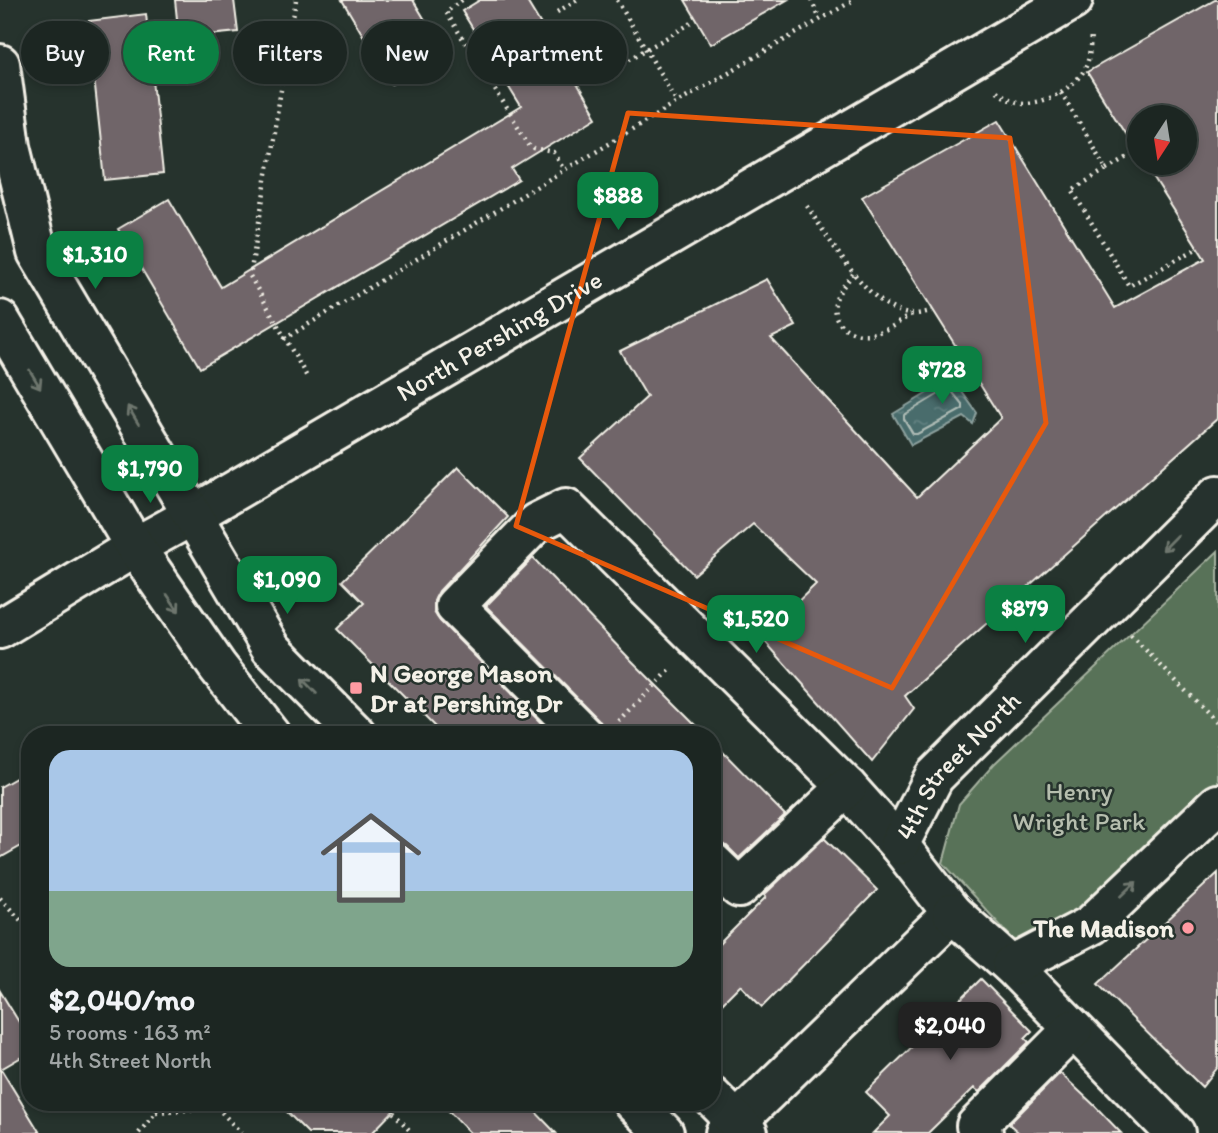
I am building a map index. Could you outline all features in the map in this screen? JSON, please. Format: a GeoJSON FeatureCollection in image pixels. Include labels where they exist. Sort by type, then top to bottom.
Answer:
{"type":"FeatureCollection","features":[{"type":"Feature","properties":{"kind":"street","name":"North Pershing Drive"},"geometry":{"type":"LineString","coordinates":[[0,629],[135,547],[1073,0]]}},
{"type":"Feature","properties":{"kind":"street"},"geometry":{"type":"LineString","coordinates":[[0,64],[11,146],[37,252],[271,648],[347,726]]}},
{"type":"Feature","properties":{"kind":"street"},"geometry":{"type":"LineString","coordinates":[[0,320],[135,547],[216,666],[264,726]]}},
{"type":"Feature","properties":{"kind":"street","name":"4th Street North"},"geometry":{"type":"LineString","coordinates":[[1175,1133],[1012,966],[952,913],[899,845],[934,777],[1218,495]]}},
{"type":"Feature","properties":{"kind":"street"},"geometry":{"type":"LineString","coordinates":[[594,726],[455,606],[536,523],[566,508],[847,787],[899,845]]}},
{"type":"Feature","properties":{"kind":"street"},"geometry":{"type":"LineString","coordinates":[[721,871],[739,888],[847,787]]}},
{"type":"Feature","properties":{"kind":"street"},"geometry":{"type":"LineString","coordinates":[[1012,966],[1091,925],[1218,804]]}},
{"type":"Feature","properties":{"kind":"street"},"geometry":{"type":"LineString","coordinates":[[731,1121],[952,913]]}},
{"type":"Feature","properties":{"kind":"street"},"geometry":{"type":"LineString","coordinates":[[976,1131],[1073,1029]]}},
{"type":"Feature","properties":{"kind":"street"},"geometry":{"type":"LineString","coordinates":[[642,1111],[664,1133]]}},
{"type":"Feature","properties":{"kind":"path"},"geometry":{"type":"LineString","coordinates":[[296,0],[250,276],[307,377]]}},
{"type":"Feature","properties":{"kind":"path"},"geometry":{"type":"LineString","coordinates":[[463,0],[446,12],[529,144],[534,149],[554,153],[564,170]]}},
{"type":"Feature","properties":{"kind":"path"},"geometry":{"type":"LineString","coordinates":[[557,12],[577,0]]}},
{"type":"Feature","properties":{"kind":"path"},"geometry":{"type":"LineString","coordinates":[[617,0],[677,102]]}},
{"type":"Feature","properties":{"kind":"path"},"geometry":{"type":"LineString","coordinates":[[811,0],[820,19]]}},
{"type":"Feature","properties":{"kind":"path"},"geometry":{"type":"LineString","coordinates":[[284,339],[677,102],[853,0]]}},
{"type":"Feature","properties":{"kind":"path"},"geometry":{"type":"LineString","coordinates":[[627,61],[695,21]]}},
{"type":"Feature","properties":{"kind":"path"},"geometry":{"type":"LineString","coordinates":[[996,91],[1014,102],[1034,102],[1061,92],[1083,71],[1090,56],[1091,35]]}},
{"type":"Feature","properties":{"kind":"path"},"geometry":{"type":"LineString","coordinates":[[1061,92],[1107,169]]}},
{"type":"Feature","properties":{"kind":"path"},"geometry":{"type":"LineString","coordinates":[[1127,158],[1072,190],[1129,286],[1196,249]]}},
{"type":"Feature","properties":{"kind":"path"},"geometry":{"type":"LineString","coordinates":[[807,206],[853,274],[882,303],[911,314]]}},
{"type":"Feature","properties":{"kind":"path"},"geometry":{"type":"LineString","coordinates":[[853,274],[837,297],[834,309],[836,319],[844,329],[852,333],[878,333],[911,314],[932,311]]}},
{"type":"Feature","properties":{"kind":"path"},"geometry":{"type":"LineString","coordinates":[[1129,633],[1218,724]]}},
{"type":"Feature","properties":{"kind":"path"},"geometry":{"type":"LineString","coordinates":[[605,726],[699,640]]}},
{"type":"Feature","properties":{"kind":"path"},"geometry":{"type":"LineString","coordinates":[[0,898],[21,920]]}},
{"type":"Feature","properties":{"kind":"path"},"geometry":{"type":"LineString","coordinates":[[139,1133],[156,1112],[172,1111]]}},
{"type":"Feature","properties":{"kind":"path"},"geometry":{"type":"LineString","coordinates":[[221,1111],[241,1133]]}},
{"type":"Feature","properties":{"kind":"path"},"geometry":{"type":"LineString","coordinates":[[392,1111],[412,1133]]}},
{"type":"Feature","properties":{"kind":"highlighted area"},"geometry":{"type":"Polygon","coordinates":[[[628,113],[1010,138],[1046,423],[892,688],[516,526],[628,113]]]}},
{"type":"Feature","properties":{"kind":"green space","name":"Henry Wright Park"},"geometry":{"type":"Polygon","coordinates":[[[1218,551],[1218,795],[1065,945],[1022,949],[943,863],[959,804],[994,764],[1218,551]]]}},
{"type":"Feature","properties":{"kind":"water"},"geometry":{"type":"Polygon","coordinates":[[[952,378],[977,413],[973,424],[964,417],[911,445],[893,414],[952,378]]]}},
{"type":"Feature","properties":{"kind":"building"},"geometry":{"type":"Polygon","coordinates":[[[175,0],[234,0],[237,21],[233,21],[233,33],[219,34],[219,21],[177,21],[175,0]]]}},
{"type":"Feature","properties":{"kind":"building"},"geometry":{"type":"Polygon","coordinates":[[[342,0],[413,0],[426,21],[361,21],[361,32],[342,0]]]}},
{"type":"Feature","properties":{"kind":"building"},"geometry":{"type":"Polygon","coordinates":[[[480,0],[526,0],[539,21],[468,21],[462,11],[480,0]]]}},
{"type":"Feature","properties":{"kind":"building"},"geometry":{"type":"Polygon","coordinates":[[[685,0],[787,0],[711,44],[685,0]]]}},
{"type":"Feature","properties":{"kind":"building"},"geometry":{"type":"Polygon","coordinates":[[[1218,0],[1218,418],[905,696],[914,709],[872,762],[761,637],[816,584],[753,524],[694,575],[580,458],[647,397],[620,351],[767,279],[796,326],[771,338],[917,497],[1001,418],[862,197],[999,120],[1115,308],[1205,259],[1152,175],[1197,175],[1197,105],[1127,105],[1127,136],[1087,72],[1218,0]]]}},
{"type":"Feature","properties":{"kind":"building"},"geometry":{"type":"Polygon","coordinates":[[[146,14],[147,21],[123,21],[123,84],[153,84],[163,174],[105,180],[95,84],[109,84],[109,21],[88,21],[146,14]]]}},
{"type":"Feature","properties":{"kind":"building"},"geometry":{"type":"Polygon","coordinates":[[[507,84],[577,84],[597,117],[512,169],[519,180],[200,368],[118,229],[169,199],[221,287],[521,107],[507,84]]]}},
{"type":"Feature","properties":{"kind":"building"},"geometry":{"type":"Polygon","coordinates":[[[458,467],[508,517],[439,591],[434,601],[434,612],[544,726],[434,726],[337,629],[364,603],[342,581],[458,467]]]}},
{"type":"Feature","properties":{"kind":"building"},"geometry":{"type":"Polygon","coordinates":[[[533,558],[697,726],[603,726],[486,606],[533,558]]]}},
{"type":"Feature","properties":{"kind":"building"},"geometry":{"type":"Polygon","coordinates":[[[721,750],[785,815],[739,858],[727,846],[721,844],[721,750]]]}},
{"type":"Feature","properties":{"kind":"building"},"geometry":{"type":"Polygon","coordinates":[[[21,775],[21,846],[0,858],[0,787],[21,775]]]}},
{"type":"Feature","properties":{"kind":"building"},"geometry":{"type":"Polygon","coordinates":[[[824,838],[877,890],[762,1007],[740,985],[721,1004],[721,942],[766,897],[764,895],[824,838]]]}},
{"type":"Feature","properties":{"kind":"building","name":"The Madison"},"geometry":{"type":"Polygon","coordinates":[[[1218,873],[1218,1067],[1202,1087],[1098,984],[1218,873]]]}},
{"type":"Feature","properties":{"kind":"building"},"geometry":{"type":"Polygon","coordinates":[[[981,979],[1032,1031],[1025,1038],[1029,1042],[979,1092],[974,1088],[928,1133],[873,1133],[890,1116],[866,1092],[981,979]]]}},
{"type":"Feature","properties":{"kind":"building"},"geometry":{"type":"Polygon","coordinates":[[[0,991],[21,1025],[21,1057],[1,1069],[21,1102],[21,1111],[27,1111],[40,1133],[0,1133],[0,991]]]}},
{"type":"Feature","properties":{"kind":"building"},"geometry":{"type":"Polygon","coordinates":[[[1060,1073],[1121,1133],[1019,1133],[1009,1124],[1060,1073]]]}},
{"type":"Feature","properties":{"kind":"building"},"geometry":{"type":"Polygon","coordinates":[[[286,1111],[393,1111],[372,1133],[308,1133],[286,1111]]]}},
{"type":"Feature","properties":{"kind":"building"},"geometry":{"type":"Polygon","coordinates":[[[449,1111],[535,1111],[556,1133],[470,1133],[449,1111]]]}},
{"type":"Feature","properties":{"kind":"place","name":"N George Mason Dr at Pershing Dr"},"geometry":{"type":"Point","coordinates":[356,688]}},
{"type":"Feature","properties":{"kind":"place","name":"The Madison"},"geometry":{"type":"Point","coordinates":[1188,928]}}]}
